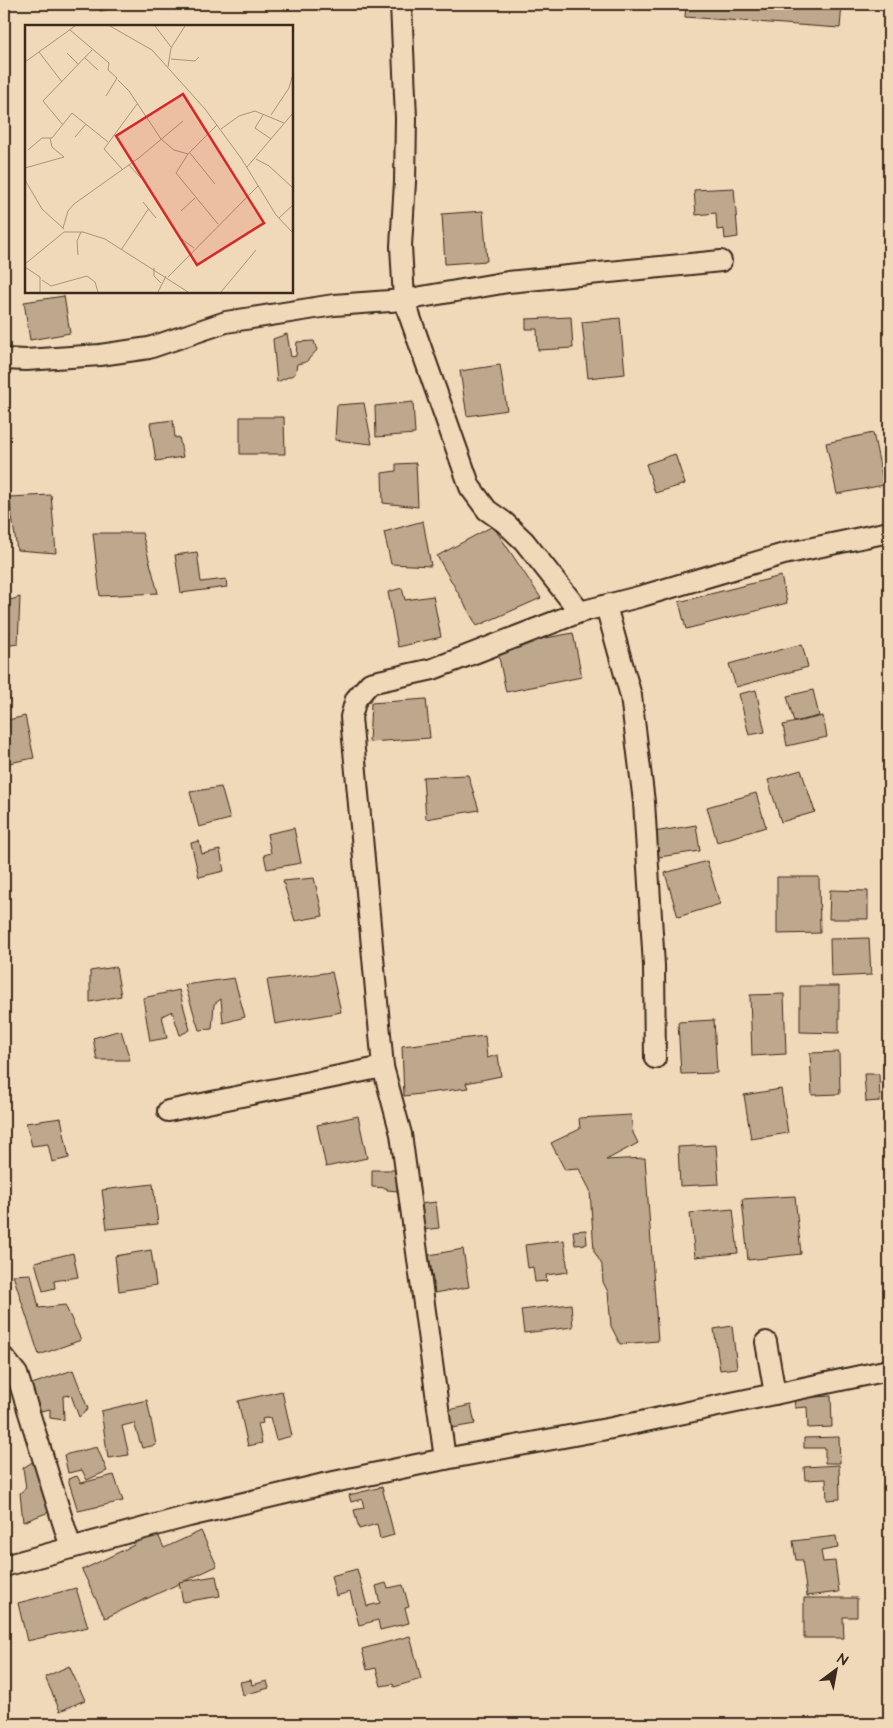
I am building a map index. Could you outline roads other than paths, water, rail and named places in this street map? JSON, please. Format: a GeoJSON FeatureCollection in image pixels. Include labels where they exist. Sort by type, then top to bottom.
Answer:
{"type":"FeatureCollection","features":[{"type":"Feature","properties":{"kind":"street"},"geometry":{"type":"LineString","coordinates":[[401,4],[406,118],[401,246],[404,300],[470,487],[487,510],[504,522],[524,541],[580,612]]}},
{"type":"Feature","properties":{"kind":"street"},"geometry":{"type":"LineString","coordinates":[[4,360],[100,356],[149,348],[226,322],[334,305],[404,300],[508,282],[721,261]]}},
{"type":"Feature","properties":{"kind":"street"},"geometry":{"type":"LineString","coordinates":[[446,1459],[401,1134],[383,1067],[351,717],[356,699],[370,682],[433,669],[580,612],[784,554],[889,532]]}},
{"type":"Feature","properties":{"kind":"street"},"geometry":{"type":"LineString","coordinates":[[606,606],[631,696],[644,802],[654,966],[655,1058]]}},
{"type":"Feature","properties":{"kind":"street"},"geometry":{"type":"LineString","coordinates":[[168,1111],[383,1067]]}},
{"type":"Feature","properties":{"kind":"street"},"geometry":{"type":"LineString","coordinates":[[766,1342],[775,1394]]}},
{"type":"Feature","properties":{"kind":"street"},"geometry":{"type":"LineString","coordinates":[[4,1358],[17,1374],[71,1548]]}},
{"type":"Feature","properties":{"kind":"street"},"geometry":{"type":"LineString","coordinates":[[4,1566],[218,1509],[324,1484],[612,1428],[889,1370]]}}]}
